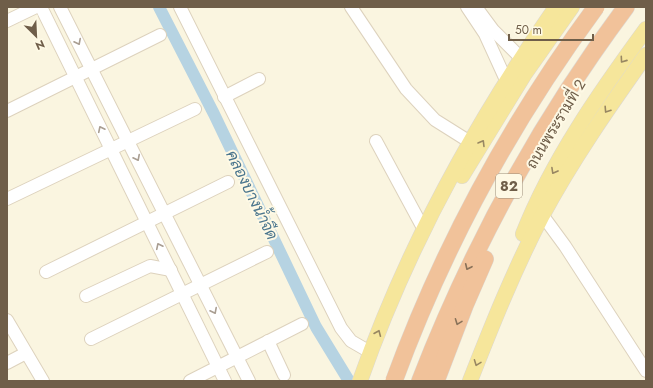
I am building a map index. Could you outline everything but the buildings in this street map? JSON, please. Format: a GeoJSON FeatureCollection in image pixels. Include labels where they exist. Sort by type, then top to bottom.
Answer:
{"type":"FeatureCollection","features":[{"type":"Feature","properties":{"kind":"highway","name":"82"},"geometry":{"type":"LineString","coordinates":[[394,381],[427,298],[490,170],[545,78],[595,7]]}},
{"type":"Feature","properties":{"kind":"highway"},"geometry":{"type":"LineString","coordinates":[[397,381],[420,322],[512,128],[541,82],[595,7]]}},
{"type":"Feature","properties":{"kind":"highway","name":"82"},"geometry":{"type":"LineString","coordinates":[[420,381],[456,295],[508,189],[540,132],[568,88],[626,7]]}},
{"type":"Feature","properties":{"kind":"highway","name":"ถนนพระรามที่ 2"},"geometry":{"type":"LineString","coordinates":[[436,381],[465,305],[490,247],[518,191],[550,131],[587,72],[632,7]]}},
{"type":"Feature","properties":{"kind":"main road"},"geometry":{"type":"LineString","coordinates":[[362,375],[403,272],[423,228],[506,80],[556,7]]}},
{"type":"Feature","properties":{"kind":"main road"},"geometry":{"type":"LineString","coordinates":[[403,272],[524,75],[572,7]]}},
{"type":"Feature","properties":{"kind":"main road"},"geometry":{"type":"LineString","coordinates":[[494,320],[513,259],[541,195],[579,128],[646,29]]}},
{"type":"Feature","properties":{"kind":"main road"},"geometry":{"type":"LineString","coordinates":[[470,381],[494,320],[543,216],[587,141],[646,55]]}},
{"type":"Feature","properties":{"kind":"street"},"geometry":{"type":"LineString","coordinates":[[7,21],[36,7]]}},
{"type":"Feature","properties":{"kind":"street"},"geometry":{"type":"LineString","coordinates":[[41,7],[225,381]]}},
{"type":"Feature","properties":{"kind":"street"},"geometry":{"type":"LineString","coordinates":[[60,7],[249,381]]}},
{"type":"Feature","properties":{"kind":"street"},"geometry":{"type":"LineString","coordinates":[[180,7],[224,98],[341,328],[351,341],[370,352]]}},
{"type":"Feature","properties":{"kind":"street"},"geometry":{"type":"LineString","coordinates":[[351,7],[406,89],[435,120],[470,142]]}},
{"type":"Feature","properties":{"kind":"street"},"geometry":{"type":"LineString","coordinates":[[466,7],[486,34],[506,80]]}},
{"type":"Feature","properties":{"kind":"street"},"geometry":{"type":"LineString","coordinates":[[476,7],[493,30],[521,58]]}},
{"type":"Feature","properties":{"kind":"street"},"geometry":{"type":"LineString","coordinates":[[7,111],[160,35]]}},
{"type":"Feature","properties":{"kind":"street"},"geometry":{"type":"LineString","coordinates":[[224,98],[259,79]]}},
{"type":"Feature","properties":{"kind":"street"},"geometry":{"type":"LineString","coordinates":[[7,199],[195,109]]}},
{"type":"Feature","properties":{"kind":"street"},"geometry":{"type":"LineString","coordinates":[[376,141],[423,228]]}},
{"type":"Feature","properties":{"kind":"street"},"geometry":{"type":"LineString","coordinates":[[46,272],[148,223],[228,182]]}},
{"type":"Feature","properties":{"kind":"street"},"geometry":{"type":"LineString","coordinates":[[543,216],[565,246],[646,371]]}},
{"type":"Feature","properties":{"kind":"street"},"geometry":{"type":"LineString","coordinates":[[91,339],[267,252]]}},
{"type":"Feature","properties":{"kind":"street"},"geometry":{"type":"LineString","coordinates":[[86,296],[150,266],[171,270]]}},
{"type":"Feature","properties":{"kind":"street"},"geometry":{"type":"LineString","coordinates":[[7,320],[42,381]]}},
{"type":"Feature","properties":{"kind":"street"},"geometry":{"type":"LineString","coordinates":[[190,381],[302,324]]}},
{"type":"Feature","properties":{"kind":"street"},"geometry":{"type":"LineString","coordinates":[[268,341],[284,375]]}},
{"type":"Feature","properties":{"kind":"street"},"geometry":{"type":"LineString","coordinates":[[7,363],[26,353]]}},
{"type":"Feature","properties":{"kind":"waterway","name":"คลองบางน้ำจืด"},"geometry":{"type":"LineString","coordinates":[[159,7],[214,114],[316,327],[349,381]]}}]}
